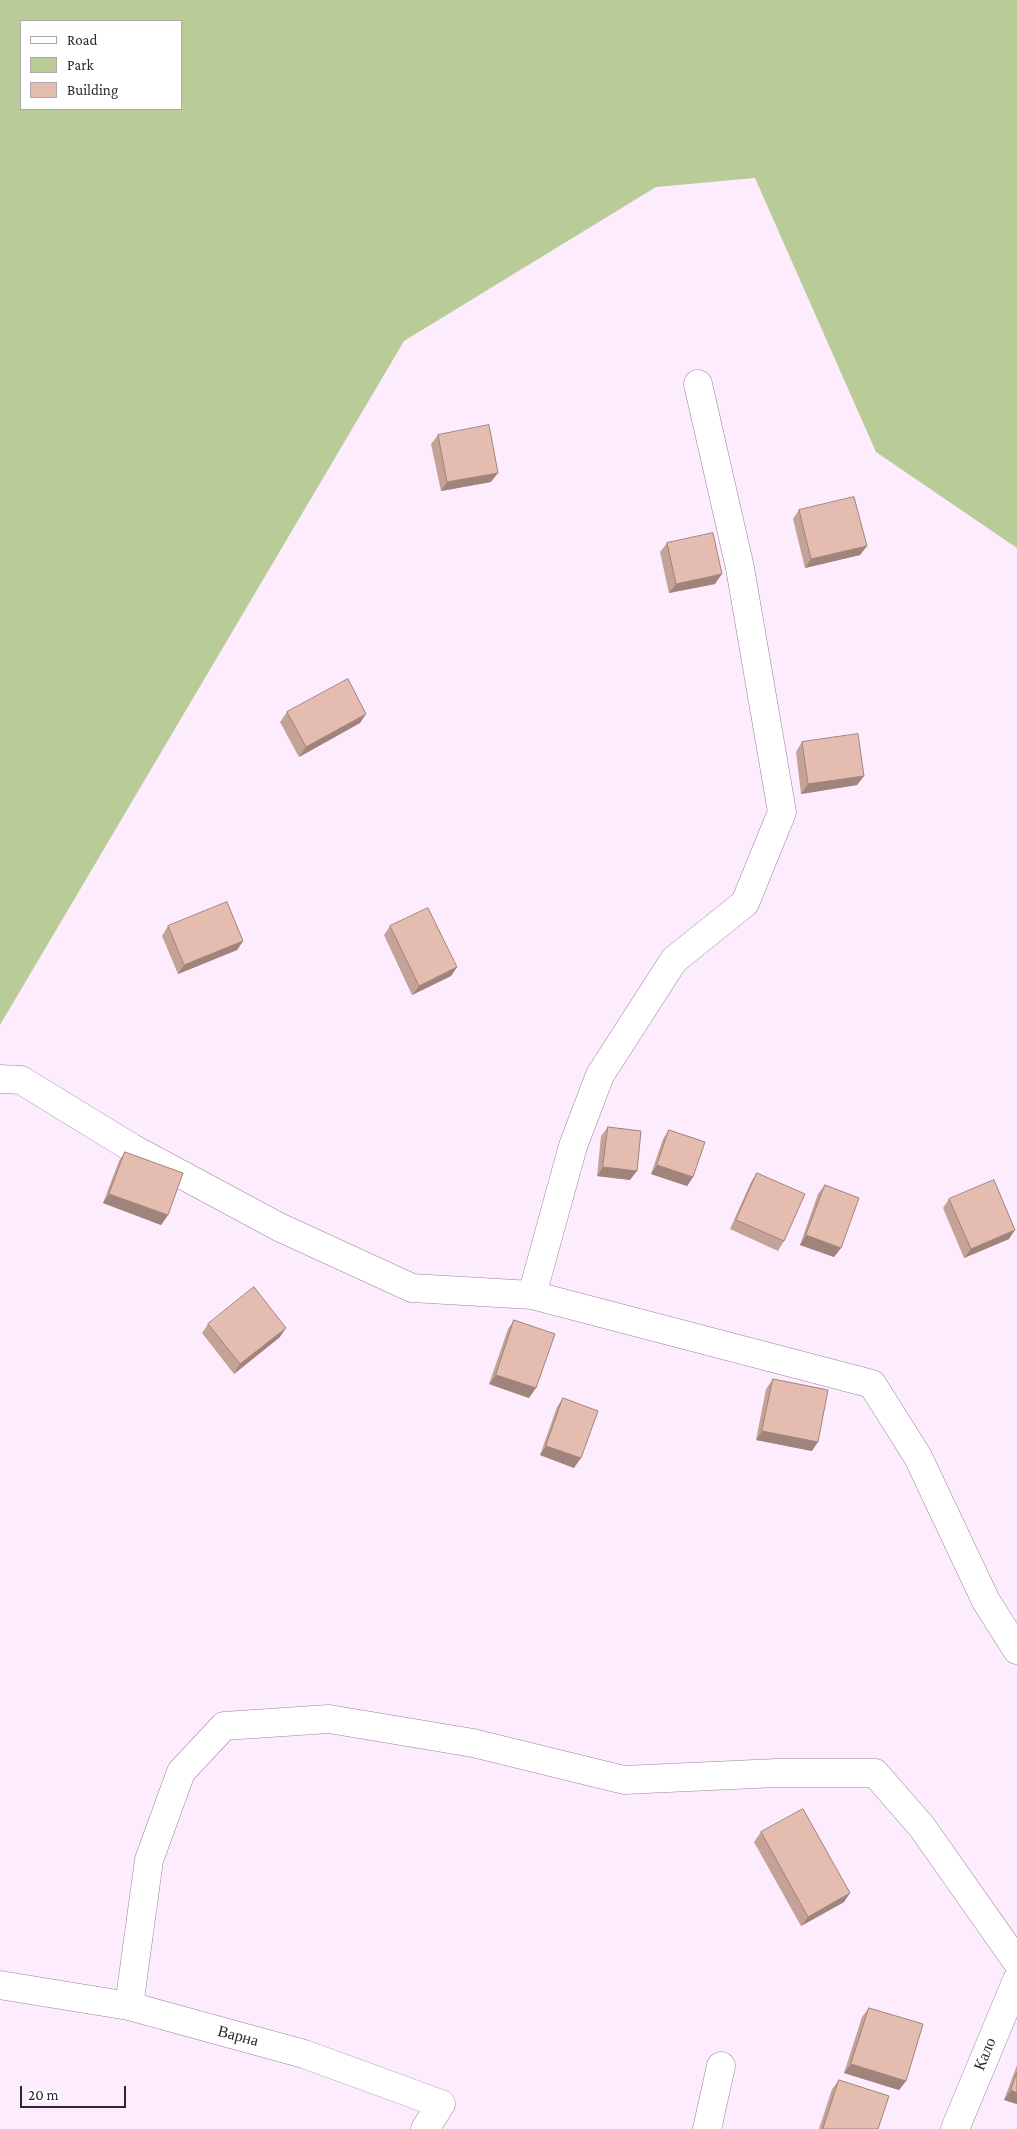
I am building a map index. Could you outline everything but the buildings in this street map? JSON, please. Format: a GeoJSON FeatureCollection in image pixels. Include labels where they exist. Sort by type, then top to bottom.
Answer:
{"type":"FeatureCollection","features":[{"type":"Feature","properties":{"kind":"street"},"geometry":{"type":"LineString","coordinates":[[532,1295],[573,1146],[600,1075],[674,960],[745,904],[782,812],[740,568],[698,384]]}},
{"type":"Feature","properties":{"kind":"street"},"geometry":{"type":"LineString","coordinates":[[0,1079],[21,1080],[132,1148],[279,1227],[412,1288],[532,1295],[872,1384],[918,1457],[986,1601],[1017,1650]]}},
{"type":"Feature","properties":{"kind":"street"},"geometry":{"type":"LineString","coordinates":[[128,2006],[149,1860],[181,1772],[224,1726],[329,1719],[473,1743],[624,1780],[777,1773],[875,1773],[922,1826],[1017,1962]]}},
{"type":"Feature","properties":{"kind":"street","name":"Кало"},"geometry":{"type":"LineString","coordinates":[[955,2129],[1006,2029],[1017,1980]]}},
{"type":"Feature","properties":{"kind":"street","name":"Варна"},"geometry":{"type":"LineString","coordinates":[[0,1985],[128,2006],[304,2054],[440,2104],[424,2129]]}},
{"type":"Feature","properties":{"kind":"street"},"geometry":{"type":"LineString","coordinates":[[707,2129],[721,2066]]}},
{"type":"Feature","properties":{"kind":"green space"},"geometry":{"type":"Polygon","coordinates":[[[0,0],[1017,0],[1017,548],[876,452],[755,178],[656,187],[404,341],[0,1025],[0,0]]]}}]}
